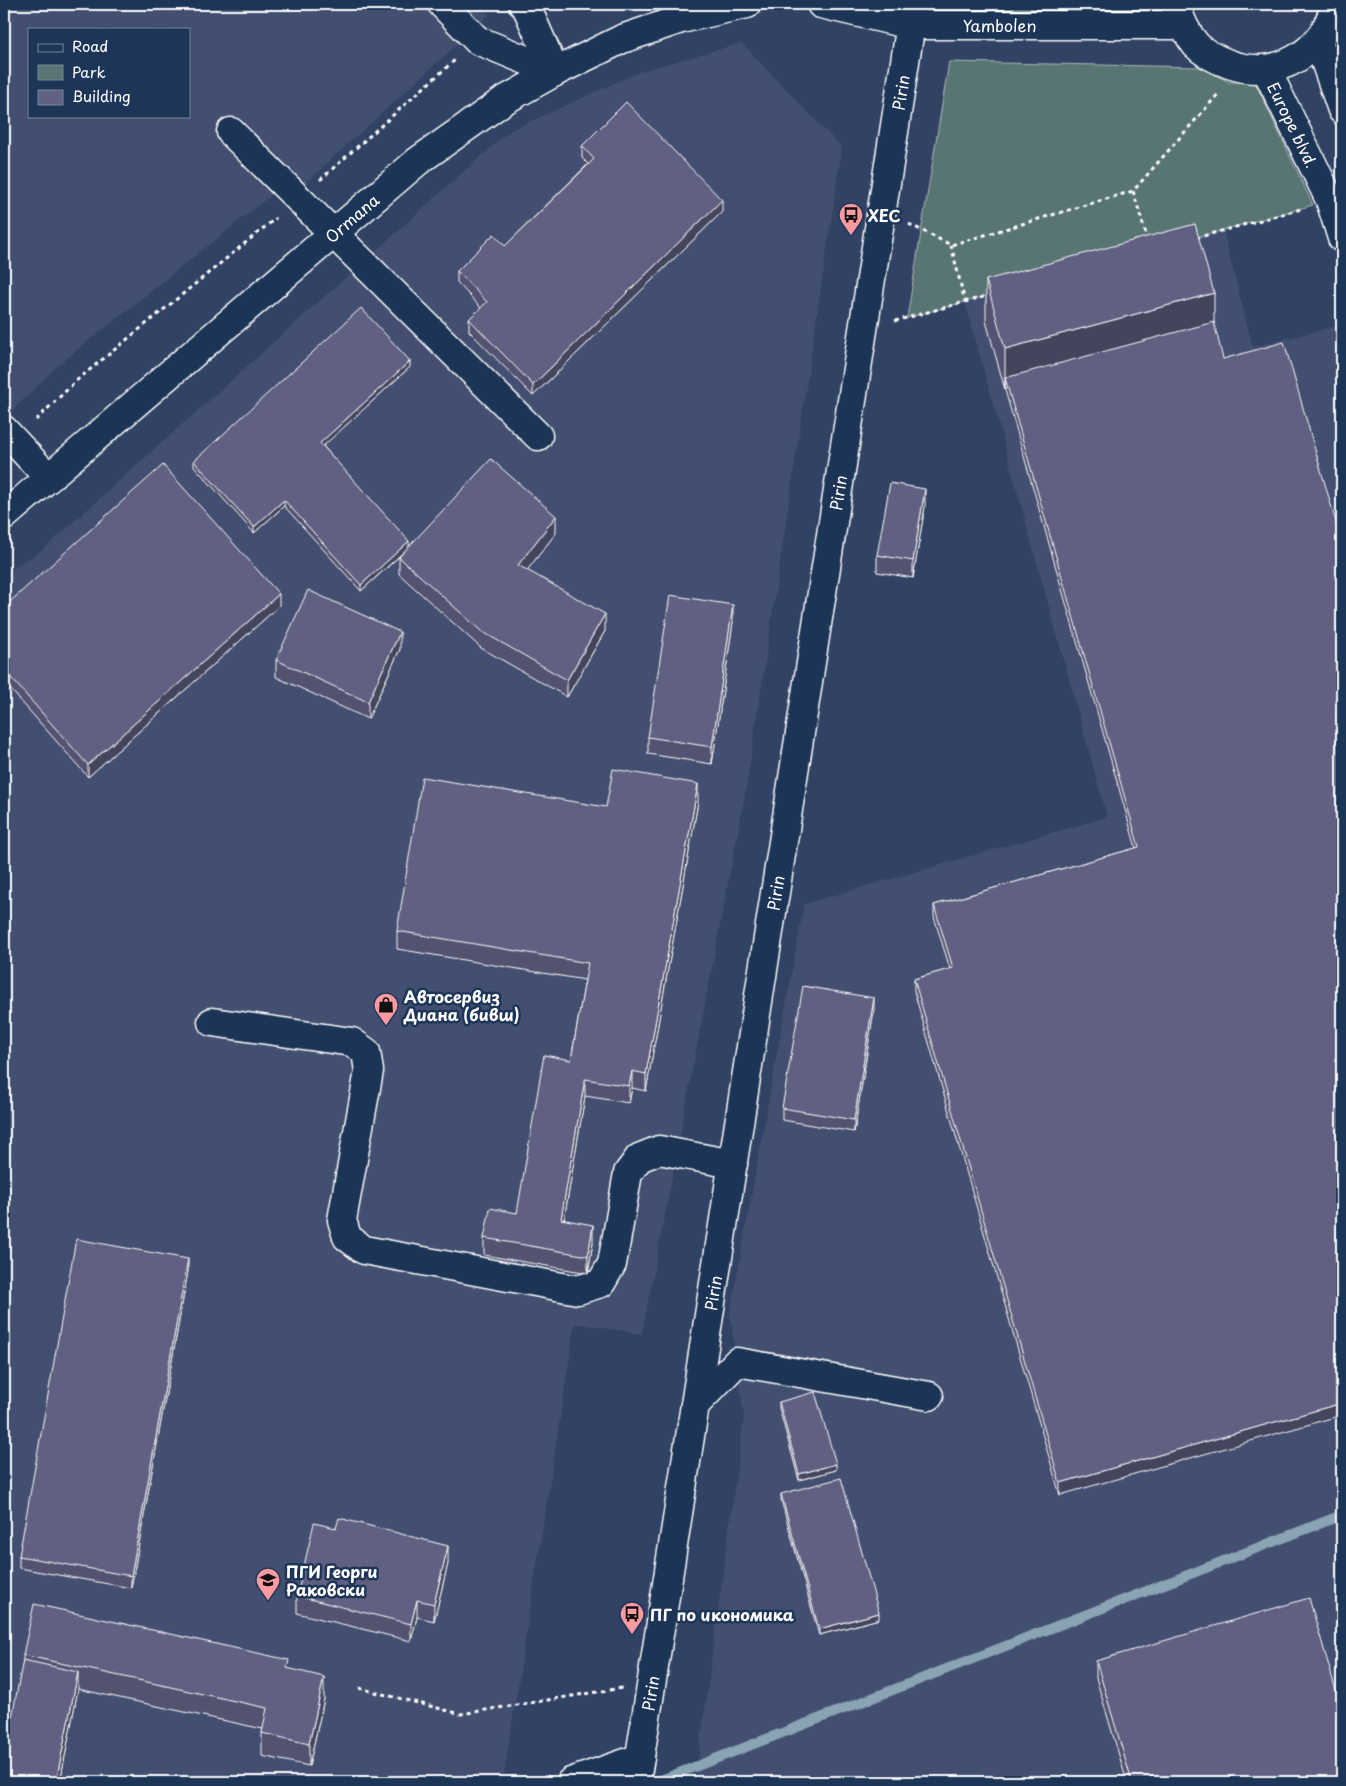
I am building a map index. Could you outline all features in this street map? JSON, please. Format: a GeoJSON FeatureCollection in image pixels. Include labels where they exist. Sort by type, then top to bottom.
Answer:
{"type":"FeatureCollection","features":[{"type":"Feature","properties":{"kind":"street"},"geometry":{"type":"LineString","coordinates":[[442,4],[477,40],[555,72]]}},
{"type":"Feature","properties":{"kind":"street","name":"Ormana"},"geometry":{"type":"LineString","coordinates":[[4,516],[418,161],[503,101],[555,72],[622,39],[682,19],[747,4]]}},
{"type":"Feature","properties":{"kind":"street","name":"Yambolen"},"geometry":{"type":"LineString","coordinates":[[821,4],[913,14],[1179,14]]}},
{"type":"Feature","properties":{"kind":"street"},"geometry":{"type":"LineString","coordinates":[[530,5],[555,72]]}},
{"type":"Feature","properties":{"kind":"street"},"geometry":{"type":"LineString","coordinates":[[1179,14],[1197,45],[1217,60],[1253,68],[1286,64],[1298,58],[1318,41],[1336,13]]}},
{"type":"Feature","properties":{"kind":"street","name":"Pirin"},"geometry":{"type":"LineString","coordinates":[[638,1770],[913,14]]}},
{"type":"Feature","properties":{"kind":"street"},"geometry":{"type":"LineString","coordinates":[[1318,41],[1342,110]]}},
{"type":"Feature","properties":{"kind":"street","name":"Europe blvd."},"geometry":{"type":"LineString","coordinates":[[1253,68],[1330,200],[1342,238]]}},
{"type":"Feature","properties":{"kind":"street"},"geometry":{"type":"LineString","coordinates":[[231,132],[538,436]]}},
{"type":"Feature","properties":{"kind":"street"},"geometry":{"type":"LineString","coordinates":[[9,435],[49,478]]}},
{"type":"Feature","properties":{"kind":"street"},"geometry":{"type":"LineString","coordinates":[[212,1022],[352,1042],[366,1052],[369,1072],[342,1220],[347,1237],[364,1250],[578,1290],[601,1283],[612,1264],[628,1173],[640,1158],[659,1150],[733,1164]]}},
{"type":"Feature","properties":{"kind":"street"},"geometry":{"type":"LineString","coordinates":[[695,1405],[737,1362],[929,1396]]}},
{"type":"Feature","properties":{"kind":"street"},"geometry":{"type":"LineString","coordinates":[[571,1782],[638,1770]]}},
{"type":"Feature","properties":{"kind":"path"},"geometry":{"type":"LineString","coordinates":[[882,211],[951,245],[1133,191],[1253,68]]}},
{"type":"Feature","properties":{"kind":"path"},"geometry":{"type":"LineString","coordinates":[[1133,191],[1149,242]]}},
{"type":"Feature","properties":{"kind":"path"},"geometry":{"type":"LineString","coordinates":[[1187,241],[1330,200]]}},
{"type":"Feature","properties":{"kind":"path"},"geometry":{"type":"LineString","coordinates":[[951,245],[965,302]]}},
{"type":"Feature","properties":{"kind":"path"},"geometry":{"type":"LineString","coordinates":[[863,330],[993,294]]}},
{"type":"Feature","properties":{"kind":"path"},"geometry":{"type":"LineString","coordinates":[[9,435],[76,381]]}},
{"type":"Feature","properties":{"kind":"path"},"geometry":{"type":"LineString","coordinates":[[359,1688],[461,1714],[652,1683]]}},
{"type":"Feature","properties":{"kind":"shaded area"},"geometry":{"type":"Polygon","coordinates":[[[4,4],[478,4],[489,15],[303,185],[284,185],[56,367],[4,419],[4,4]]]}},
{"type":"Feature","properties":{"kind":"shaded area"},"geometry":{"type":"Polygon","coordinates":[[[742,43],[842,148],[746,790],[642,1334],[575,1323],[503,1781],[4,1782],[4,573],[41,551],[509,131],[641,71],[742,43]]]}},
{"type":"Feature","properties":{"kind":"shaded area"},"geometry":{"type":"Polygon","coordinates":[[[1223,231],[1253,347],[1336,326],[1342,347],[1342,1782],[695,1782],[744,1417],[730,1314],[804,904],[1107,817],[965,302],[1223,231]]]}},
{"type":"Feature","properties":{"kind":"green space"},"geometry":{"type":"Polygon","coordinates":[[[914,4],[1175,4],[1182,25],[911,25],[914,4]]]}},
{"type":"Feature","properties":{"kind":"green space"},"geometry":{"type":"Polygon","coordinates":[[[949,62],[1201,67],[1229,82],[1255,82],[1313,205],[907,318],[949,62]]]}},
{"type":"Feature","properties":{"kind":"building"},"geometry":{"type":"Polygon","coordinates":[[[626,102],[722,200],[533,385],[469,319],[487,302],[457,271],[494,234],[505,246],[594,159],[582,146],[626,102]]]}},
{"type":"Feature","properties":{"kind":"building"},"geometry":{"type":"Polygon","coordinates":[[[1195,224],[1214,293],[1005,349],[986,280],[1195,224]]]}},
{"type":"Feature","properties":{"kind":"building"},"geometry":{"type":"Polygon","coordinates":[[[361,308],[410,361],[320,443],[409,541],[361,585],[284,500],[254,527],[194,461],[361,308]]]}},
{"type":"Feature","properties":{"kind":"building"},"geometry":{"type":"Polygon","coordinates":[[[1214,322],[1223,359],[1284,342],[1342,543],[1342,1403],[1060,1483],[914,979],[953,968],[934,905],[1139,847],[1005,378],[1214,322]]]}},
{"type":"Feature","properties":{"kind":"building"},"geometry":{"type":"Polygon","coordinates":[[[491,459],[556,516],[518,565],[605,614],[567,680],[481,631],[399,557],[491,459]]]}},
{"type":"Feature","properties":{"kind":"building"},"geometry":{"type":"Polygon","coordinates":[[[163,465],[279,594],[88,765],[4,670],[4,607],[163,465]]]}},
{"type":"Feature","properties":{"kind":"building"},"geometry":{"type":"Polygon","coordinates":[[[890,483],[925,489],[913,561],[877,555],[890,483]]]}},
{"type":"Feature","properties":{"kind":"building"},"geometry":{"type":"Polygon","coordinates":[[[308,590],[400,632],[368,702],[276,660],[308,590]]]}},
{"type":"Feature","properties":{"kind":"building"},"geometry":{"type":"Polygon","coordinates":[[[670,595],[733,605],[712,747],[648,737],[670,595]]]}},
{"type":"Feature","properties":{"kind":"building"},"geometry":{"type":"Polygon","coordinates":[[[613,769],[698,784],[646,1074],[632,1071],[629,1086],[585,1079],[561,1219],[593,1225],[588,1256],[484,1238],[490,1208],[517,1213],[544,1055],[571,1060],[588,963],[397,931],[422,777],[606,807],[613,769]]]}},
{"type":"Feature","properties":{"kind":"building"},"geometry":{"type":"Polygon","coordinates":[[[803,986],[874,998],[854,1120],[782,1108],[803,986]]]}},
{"type":"Feature","properties":{"kind":"building"},"geometry":{"type":"Polygon","coordinates":[[[76,1239],[188,1259],[131,1576],[19,1556],[76,1239]]]}},
{"type":"Feature","properties":{"kind":"building"},"geometry":{"type":"Polygon","coordinates":[[[815,1392],[836,1464],[799,1474],[779,1402],[815,1392]]]}},
{"type":"Feature","properties":{"kind":"building"},"geometry":{"type":"Polygon","coordinates":[[[841,1478],[879,1613],[819,1629],[781,1494],[841,1478]]]}},
{"type":"Feature","properties":{"kind":"building"},"geometry":{"type":"Polygon","coordinates":[[[339,1518],[448,1546],[434,1604],[417,1600],[411,1624],[297,1596],[314,1523],[336,1528],[339,1518]]]}},
{"type":"Feature","properties":{"kind":"building"},"geometry":{"type":"Polygon","coordinates":[[[1309,1598],[1342,1711],[1342,1782],[1132,1782],[1096,1661],[1309,1598]]]}},
{"type":"Feature","properties":{"kind":"building"},"geometry":{"type":"Polygon","coordinates":[[[34,1604],[289,1660],[287,1668],[324,1677],[309,1744],[262,1733],[267,1708],[23,1655],[34,1604]]]}},
{"type":"Feature","properties":{"kind":"building"},"geometry":{"type":"Polygon","coordinates":[[[23,1660],[78,1672],[56,1782],[4,1782],[4,1759],[23,1660]]]}},
{"type":"Feature","properties":{"kind":"waterway"},"geometry":{"type":"LineString","coordinates":[[656,1782],[1342,1515]]}},
{"type":"Feature","properties":{"kind":"place","name":"ХЕС"},"geometry":{"type":"Point","coordinates":[851,236]}},
{"type":"Feature","properties":{"kind":"place","name":"Автосервиз Диана (бивш)"},"geometry":{"type":"Point","coordinates":[386,1026]}},
{"type":"Feature","properties":{"kind":"place","name":"ПГИ Георги Раковски"},"geometry":{"type":"Point","coordinates":[268,1601]}},
{"type":"Feature","properties":{"kind":"place","name":"ПГ по икономика"},"geometry":{"type":"Point","coordinates":[632,1635]}}]}
